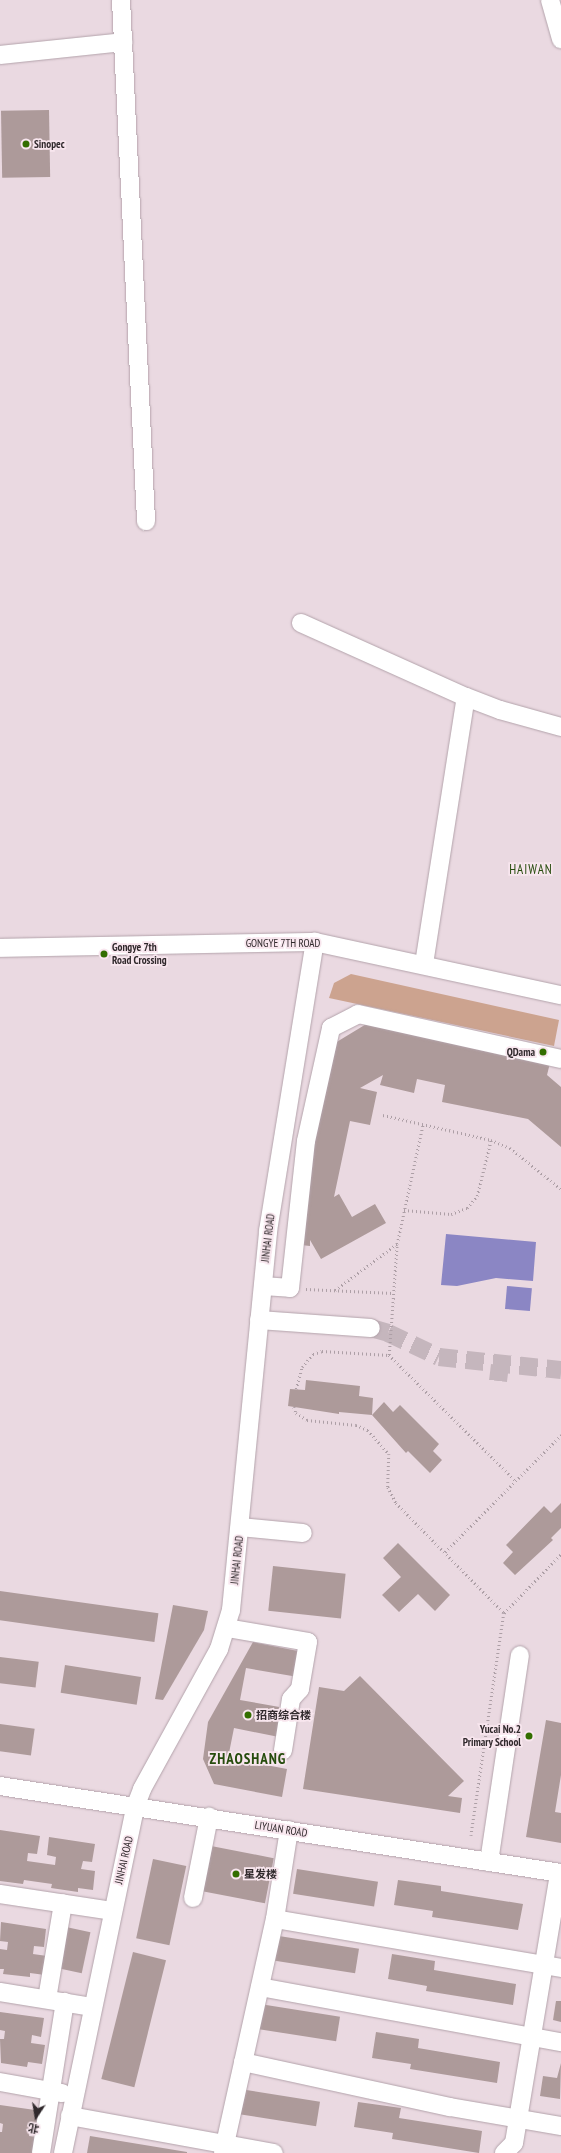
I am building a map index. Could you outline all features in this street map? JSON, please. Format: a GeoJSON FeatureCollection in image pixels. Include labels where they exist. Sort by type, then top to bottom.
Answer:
{"type":"FeatureCollection","features":[{"type":"Feature","properties":{"kind":"street"},"geometry":{"type":"LineString","coordinates":[[121,0],[146,521]]}},
{"type":"Feature","properties":{"kind":"street"},"geometry":{"type":"LineString","coordinates":[[550,0],[561,39]]}},
{"type":"Feature","properties":{"kind":"street"},"geometry":{"type":"LineString","coordinates":[[0,55],[123,42]]}},
{"type":"Feature","properties":{"kind":"street"},"geometry":{"type":"LineString","coordinates":[[302,624],[466,697],[500,710],[561,727]]}},
{"type":"Feature","properties":{"kind":"street"},"geometry":{"type":"LineString","coordinates":[[424,964],[466,697]]}},
{"type":"Feature","properties":{"kind":"street","name":"GONGYE 7TH ROAD"},"geometry":{"type":"LineString","coordinates":[[0,948],[315,942],[424,964],[561,995]]}},
{"type":"Feature","properties":{"kind":"street","name":"JINHAI ROAD"},"geometry":{"type":"LineString","coordinates":[[62,2153],[112,1911],[136,1805],[142,1789],[219,1649],[227,1628],[240,1527],[259,1320],[275,1182],[315,942]]}},
{"type":"Feature","properties":{"kind":"street"},"geometry":{"type":"LineString","coordinates":[[263,1286],[290,1288],[306,1141],[331,1028],[358,1014],[561,1059]]}},
{"type":"Feature","properties":{"kind":"street"},"geometry":{"type":"LineString","coordinates":[[259,1320],[371,1328]]}},
{"type":"Feature","properties":{"kind":"street"},"geometry":{"type":"LineString","coordinates":[[240,1527],[303,1533]]}},
{"type":"Feature","properties":{"kind":"street"},"geometry":{"type":"LineString","coordinates":[[227,1628],[308,1642],[300,1689],[291,1699],[283,1750]]}},
{"type":"Feature","properties":{"kind":"street"},"geometry":{"type":"LineString","coordinates":[[489,1862],[520,1655]]}},
{"type":"Feature","properties":{"kind":"street","name":"LIYUAN ROAD"},"geometry":{"type":"LineString","coordinates":[[0,1786],[136,1805],[560,1873]]}},
{"type":"Feature","properties":{"kind":"street"},"geometry":{"type":"LineString","coordinates":[[193,1898],[209,1817]]}},
{"type":"Feature","properties":{"kind":"street"},"geometry":{"type":"LineString","coordinates":[[224,2149],[275,1919],[289,1830]]}},
{"type":"Feature","properties":{"kind":"street"},"geometry":{"type":"LineString","coordinates":[[504,2153],[514,2143],[532,2037],[552,1967],[560,1873]]}},
{"type":"Feature","properties":{"kind":"street"},"geometry":{"type":"LineString","coordinates":[[0,1894],[112,1911]]}},
{"type":"Feature","properties":{"kind":"street"},"geometry":{"type":"LineString","coordinates":[[47,1999],[63,1904]]}},
{"type":"Feature","properties":{"kind":"street"},"geometry":{"type":"LineString","coordinates":[[275,1919],[552,1967]]}},
{"type":"Feature","properties":{"kind":"street"},"geometry":{"type":"LineString","coordinates":[[260,1987],[561,2042]]}},
{"type":"Feature","properties":{"kind":"street"},"geometry":{"type":"LineString","coordinates":[[0,1992],[93,2007]]}},
{"type":"Feature","properties":{"kind":"street"},"geometry":{"type":"LineString","coordinates":[[41,2153],[65,2002]]}},
{"type":"Feature","properties":{"kind":"street"},"geometry":{"type":"LineString","coordinates":[[243,2062],[450,2108],[561,2126]]}},
{"type":"Feature","properties":{"kind":"street"},"geometry":{"type":"LineString","coordinates":[[0,2082],[74,2095]]}},
{"type":"Feature","properties":{"kind":"street"},"geometry":{"type":"LineString","coordinates":[[70,2116],[224,2149],[274,2153]]}},
{"type":"Feature","properties":{"kind":"path"},"geometry":{"type":"LineString","coordinates":[[383,1115],[491,1140],[510,1148],[561,1189]]}},
{"type":"Feature","properties":{"kind":"path"},"geometry":{"type":"LineString","coordinates":[[389,1355],[397,1244],[423,1124]]}},
{"type":"Feature","properties":{"kind":"path"},"geometry":{"type":"LineString","coordinates":[[404,1210],[451,1214],[466,1208],[477,1196],[491,1140]]}},
{"type":"Feature","properties":{"kind":"path"},"geometry":{"type":"LineString","coordinates":[[335,1290],[397,1244]]}},
{"type":"Feature","properties":{"kind":"path"},"geometry":{"type":"LineString","coordinates":[[290,1288],[393,1294]]}},
{"type":"Feature","properties":{"kind":"path"},"geometry":{"type":"LineString","coordinates":[[296,1389],[302,1367],[313,1354],[322,1351],[389,1355],[516,1481]]}},
{"type":"Feature","properties":{"kind":"path"},"geometry":{"type":"LineString","coordinates":[[294,1407],[296,1413],[307,1420],[356,1424],[368,1430],[389,1454],[388,1487],[396,1504],[504,1613]]}},
{"type":"Feature","properties":{"kind":"path"},"geometry":{"type":"LineString","coordinates":[[445,1552],[561,1435]]}},
{"type":"Feature","properties":{"kind":"path"},"geometry":{"type":"LineString","coordinates":[[471,1836],[504,1613],[561,1554]]}},
{"type":"Feature","properties":{"kind":"shaded area"},"geometry":{"type":"Polygon","coordinates":[[[351,974],[559,1020],[554,1046],[329,998],[334,983],[351,974]]]}},
{"type":"Feature","properties":{"kind":"shaded area"},"geometry":{"type":"Polygon","coordinates":[[[446,1234],[536,1242],[533,1281],[496,1278],[457,1286],[441,1285],[446,1234]]]}},
{"type":"Feature","properties":{"kind":"shaded area"},"geometry":{"type":"Polygon","coordinates":[[[507,1286],[532,1288],[530,1311],[505,1309],[507,1286]]]}},
{"type":"Feature","properties":{"kind":"building","name":"Sinopec"},"geometry":{"type":"Polygon","coordinates":[[[49,110],[50,177],[2,178],[1,111],[49,110]]]}},
{"type":"Feature","properties":{"kind":"building"},"geometry":{"type":"Polygon","coordinates":[[[368,1023],[550,1063],[547,1075],[561,1087],[561,1147],[528,1119],[442,1102],[445,1085],[417,1079],[414,1093],[380,1085],[383,1075],[360,1088],[377,1092],[370,1125],[350,1121],[334,1197],[339,1194],[352,1217],[375,1204],[386,1223],[321,1259],[310,1240],[310,1246],[301,1245],[315,1134],[335,1043],[368,1023]]]}},
{"type":"Feature","properties":{"kind":"building"},"geometry":{"type":"Polygon","coordinates":[[[306,1380],[360,1386],[359,1396],[373,1398],[372,1415],[339,1412],[339,1414],[288,1406],[290,1389],[305,1390],[306,1380]]]}},
{"type":"Feature","properties":{"kind":"building"},"geometry":{"type":"Polygon","coordinates":[[[384,1402],[393,1412],[400,1405],[439,1444],[433,1451],[442,1460],[430,1473],[408,1451],[406,1453],[372,1415],[384,1402]]]}},
{"type":"Feature","properties":{"kind":"building"},"geometry":{"type":"Polygon","coordinates":[[[561,1503],[561,1528],[551,1538],[553,1540],[515,1575],[503,1563],[513,1552],[506,1545],[544,1506],[551,1513],[561,1503]]]}},
{"type":"Feature","properties":{"kind":"building"},"geometry":{"type":"Polygon","coordinates":[[[398,1543],[450,1595],[435,1611],[418,1594],[399,1612],[382,1595],[401,1577],[383,1558],[398,1543]]]}},
{"type":"Feature","properties":{"kind":"building"},"geometry":{"type":"Polygon","coordinates":[[[273,1566],[346,1574],[341,1618],[268,1611],[273,1566]]]}},
{"type":"Feature","properties":{"kind":"building"},"geometry":{"type":"Polygon","coordinates":[[[0,1591],[158,1613],[154,1642],[0,1620],[0,1591]]]}},
{"type":"Feature","properties":{"kind":"building"},"geometry":{"type":"Polygon","coordinates":[[[173,1605],[208,1611],[204,1630],[163,1700],[155,1699],[173,1605]]]}},
{"type":"Feature","properties":{"kind":"building","name":"招商综合楼"},"geometry":{"type":"Polygon","coordinates":[[[253,1642],[303,1652],[298,1677],[246,1668],[240,1700],[285,1708],[279,1737],[234,1728],[228,1758],[287,1769],[282,1797],[214,1784],[203,1759],[208,1722],[253,1642]]]}},
{"type":"Feature","properties":{"kind":"building"},"geometry":{"type":"Polygon","coordinates":[[[0,1657],[39,1662],[36,1688],[0,1683],[0,1657]]]}},
{"type":"Feature","properties":{"kind":"building"},"geometry":{"type":"Polygon","coordinates":[[[65,1665],[141,1677],[137,1705],[61,1693],[65,1665]]]}},
{"type":"Feature","properties":{"kind":"building"},"geometry":{"type":"Polygon","coordinates":[[[360,1676],[464,1781],[448,1796],[462,1798],[460,1813],[303,1789],[319,1687],[344,1691],[360,1676]]]}},
{"type":"Feature","properties":{"kind":"building"},"geometry":{"type":"Polygon","coordinates":[[[546,1720],[561,1723],[561,1775],[555,1812],[561,1813],[561,1843],[526,1837],[546,1720]]]}},
{"type":"Feature","properties":{"kind":"building"},"geometry":{"type":"Polygon","coordinates":[[[0,1724],[35,1729],[31,1756],[0,1751],[0,1724]]]}},
{"type":"Feature","properties":{"kind":"building"},"geometry":{"type":"Polygon","coordinates":[[[0,1830],[40,1836],[37,1854],[28,1853],[27,1861],[55,1865],[56,1857],[47,1855],[49,1837],[95,1844],[92,1862],[83,1861],[81,1869],[95,1871],[93,1890],[78,1888],[78,1892],[51,1888],[52,1884],[24,1880],[23,1884],[0,1881],[0,1830]]]}},
{"type":"Feature","properties":{"kind":"building","name":"星发楼"},"geometry":{"type":"Polygon","coordinates":[[[206,1845],[274,1858],[265,1903],[197,1890],[206,1845]]]}},
{"type":"Feature","properties":{"kind":"building"},"geometry":{"type":"Polygon","coordinates":[[[153,1859],[186,1866],[169,1945],[136,1938],[153,1859]]]}},
{"type":"Feature","properties":{"kind":"building"},"geometry":{"type":"Polygon","coordinates":[[[297,1869],[378,1882],[374,1907],[293,1894],[297,1869]]]}},
{"type":"Feature","properties":{"kind":"building"},"geometry":{"type":"Polygon","coordinates":[[[398,1880],[441,1886],[441,1891],[523,1904],[518,1930],[432,1917],[433,1911],[394,1905],[398,1880]]]}},
{"type":"Feature","properties":{"kind":"building"},"geometry":{"type":"Polygon","coordinates":[[[1,1922],[46,1929],[44,1947],[34,1946],[33,1954],[47,1956],[45,1975],[30,1973],[30,1977],[3,1974],[4,1969],[0,1969],[0,1949],[7,1950],[8,1942],[0,1941],[1,1922]]]}},
{"type":"Feature","properties":{"kind":"building"},"geometry":{"type":"Polygon","coordinates":[[[66,1927],[90,1932],[82,1973],[57,1968],[66,1927]]]}},
{"type":"Feature","properties":{"kind":"building"},"geometry":{"type":"Polygon","coordinates":[[[279,1936],[359,1949],[355,1973],[275,1961],[279,1936]]]}},
{"type":"Feature","properties":{"kind":"building"},"geometry":{"type":"Polygon","coordinates":[[[133,1952],[166,1960],[134,2087],[101,2079],[133,1952]]]}},
{"type":"Feature","properties":{"kind":"building"},"geometry":{"type":"Polygon","coordinates":[[[392,1954],[435,1961],[434,1970],[516,1984],[513,2005],[426,1991],[427,1986],[388,1979],[392,1954]]]}},
{"type":"Feature","properties":{"kind":"building"},"geometry":{"type":"Polygon","coordinates":[[[556,2001],[561,2001],[561,2022],[553,2020],[556,2001]]]}},
{"type":"Feature","properties":{"kind":"building"},"geometry":{"type":"Polygon","coordinates":[[[260,2004],[340,2017],[336,2041],[256,2029],[260,2004]]]}},
{"type":"Feature","properties":{"kind":"building"},"geometry":{"type":"Polygon","coordinates":[[[0,2012],[44,2018],[41,2037],[32,2035],[31,2043],[45,2045],[42,2064],[28,2062],[27,2067],[1,2063],[0,2039],[4,2039],[5,2031],[0,2030],[0,2012]]]}},
{"type":"Feature","properties":{"kind":"building"},"geometry":{"type":"Polygon","coordinates":[[[376,2032],[419,2039],[418,2048],[500,2062],[497,2083],[410,2069],[411,2064],[372,2058],[376,2032]]]}},
{"type":"Feature","properties":{"kind":"building"},"geometry":{"type":"Polygon","coordinates":[[[561,2063],[560,2099],[540,2096],[543,2076],[557,2078],[561,2063]]]}},
{"type":"Feature","properties":{"kind":"building"},"geometry":{"type":"Polygon","coordinates":[[[240,2089],[320,2102],[316,2126],[236,2114],[240,2089]]]}},
{"type":"Feature","properties":{"kind":"building"},"geometry":{"type":"Polygon","coordinates":[[[358,2102],[401,2108],[399,2118],[482,2131],[479,2153],[392,2139],[393,2133],[354,2127],[358,2102]]]}},
{"type":"Feature","properties":{"kind":"building"},"geometry":{"type":"Polygon","coordinates":[[[0,2105],[42,2111],[39,2129],[30,2128],[29,2136],[43,2138],[40,2153],[0,2153],[0,2132],[2,2132],[3,2124],[0,2123],[0,2105]]]}},
{"type":"Feature","properties":{"kind":"building"},"geometry":{"type":"Polygon","coordinates":[[[90,2136],[187,2152],[187,2153],[87,2153],[90,2136]]]}},
{"type":"Feature","properties":{"kind":"tunnel"},"geometry":{"type":"LineString","coordinates":[[371,1328],[388,1333],[439,1357],[561,1370]]}},
{"type":"Feature","properties":{"kind":"tunnel"},"geometry":{"type":"LineString","coordinates":[[498,1381],[500,1365]]}},
{"type":"Feature","properties":{"kind":"place","name":"Sinopec"},"geometry":{"type":"Point","coordinates":[26,144]}},
{"type":"Feature","properties":{"kind":"place","name":"Gongye 7th Road Crossing"},"geometry":{"type":"Point","coordinates":[104,954]}},
{"type":"Feature","properties":{"kind":"place","name":"QDama"},"geometry":{"type":"Point","coordinates":[543,1052]}},
{"type":"Feature","properties":{"kind":"place","name":"招商综合楼"},"geometry":{"type":"Point","coordinates":[248,1715]}},
{"type":"Feature","properties":{"kind":"place","name":"Yucai No.2 Primary School"},"geometry":{"type":"Point","coordinates":[529,1736]}},
{"type":"Feature","properties":{"kind":"place","name":"星发楼"},"geometry":{"type":"Point","coordinates":[236,1874]}},
{"type":"Feature","properties":{"kind":"district","name":"HAIWAN"},"geometry":{"type":"Point","coordinates":[531,870]}},
{"type":"Feature","properties":{"kind":"district","name":"ZHAOSHANG"},"geometry":{"type":"Point","coordinates":[248,1759]}}]}
